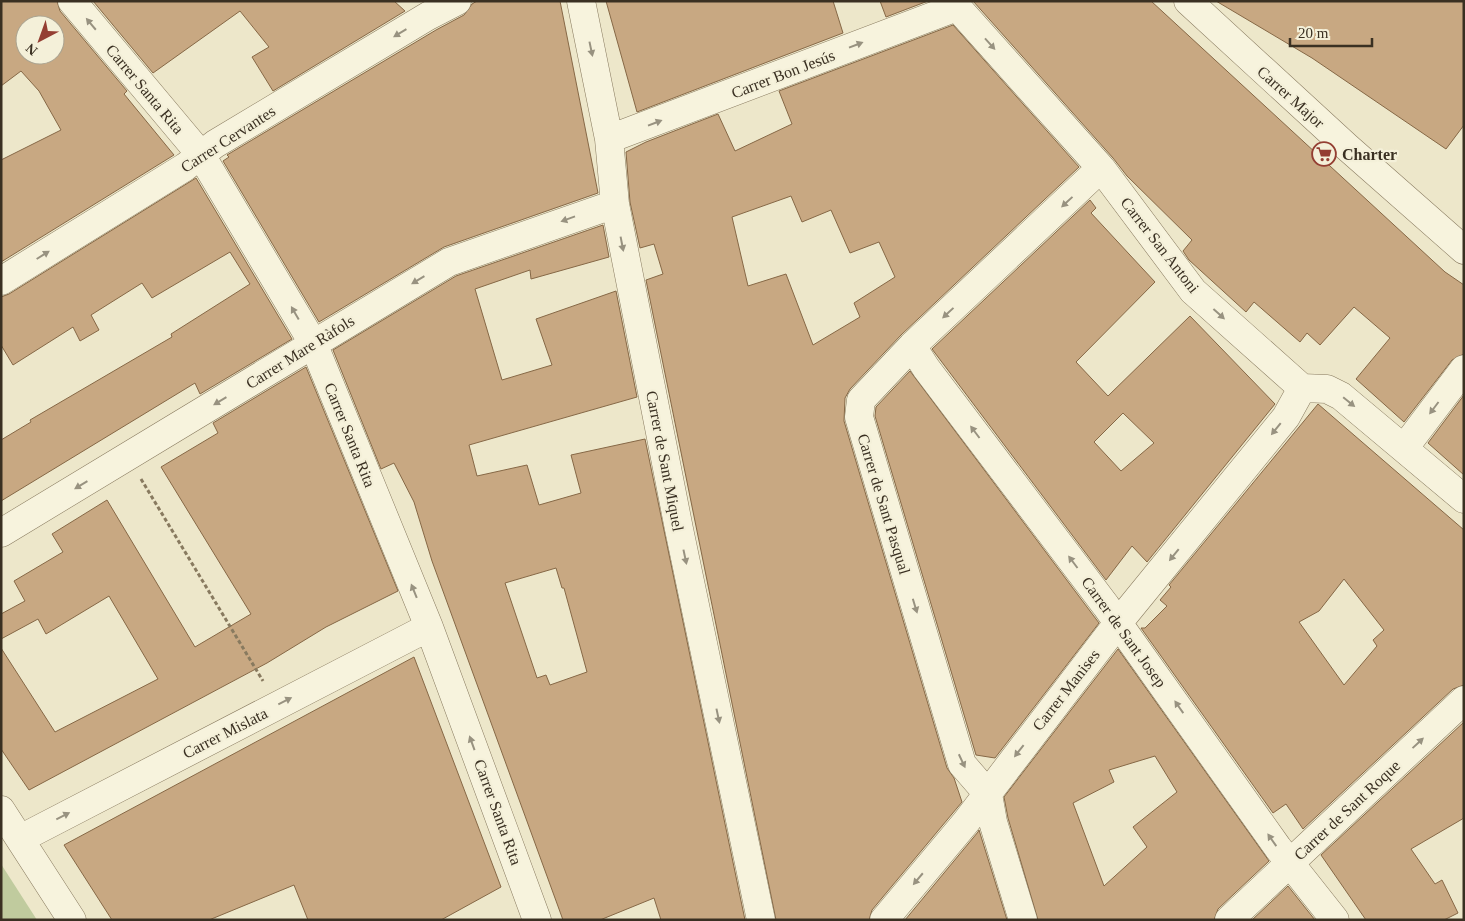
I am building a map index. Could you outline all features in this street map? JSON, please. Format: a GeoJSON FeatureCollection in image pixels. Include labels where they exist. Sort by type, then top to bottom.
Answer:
{"type":"FeatureCollection","features":[{"type":"Feature","properties":{"kind":"street","name":"Carrer Santa Rita"},"geometry":{"type":"LineString","coordinates":[[72,1],[201,155],[313,343],[429,627],[537,920]]}},
{"type":"Feature","properties":{"kind":"street","name":"Carrer Cervantes"},"geometry":{"type":"LineString","coordinates":[[1,280],[201,155],[422,9],[458,1]]}},
{"type":"Feature","properties":{"kind":"street","name":"Carrer de Sant Miquel"},"geometry":{"type":"LineString","coordinates":[[581,1],[609,139],[615,204],[679,530],[761,920]]}},
{"type":"Feature","properties":{"kind":"street","name":"Carrer Major"},"geometry":{"type":"LineString","coordinates":[[1188,1],[1347,147],[1464,250]]}},
{"type":"Feature","properties":{"kind":"street","name":"Carrer Bon Jesús"},"geometry":{"type":"LineString","coordinates":[[609,139],[957,7]]}},
{"type":"Feature","properties":{"kind":"street","name":"Carrer San Antoni"},"geometry":{"type":"LineString","coordinates":[[957,7],[1101,168],[1193,291],[1302,388]]}},
{"type":"Feature","properties":{"kind":"street","name":"Carrer de Sant Pasqual"},"geometry":{"type":"LineString","coordinates":[[988,794],[962,764],[858,417],[861,400],[912,346],[1101,168]]}},
{"type":"Feature","properties":{"kind":"street","name":"Carrer Mare Ràfols"},"geometry":{"type":"LineString","coordinates":[[1,533],[302,353],[313,343],[449,262],[615,204]]}},
{"type":"Feature","properties":{"kind":"street","name":"Carrer de Sant Josep"},"geometry":{"type":"LineString","coordinates":[[912,346],[926,368],[1118,623],[1290,863],[1335,920]]}},
{"type":"Feature","properties":{"kind":"street"},"geometry":{"type":"LineString","coordinates":[[1405,447],[1464,369]]}},
{"type":"Feature","properties":{"kind":"street"},"geometry":{"type":"LineString","coordinates":[[1302,388],[1327,389],[1341,396],[1405,447],[1464,499]]}},
{"type":"Feature","properties":{"kind":"street","name":"Carrer Manises"},"geometry":{"type":"LineString","coordinates":[[884,920],[988,794],[1118,623],[1286,416],[1302,388]]}},
{"type":"Feature","properties":{"kind":"street","name":"Carrer Mislata"},"geometry":{"type":"LineString","coordinates":[[20,839],[429,627]]}},
{"type":"Feature","properties":{"kind":"street","name":"Carrer de Sant Roque"},"geometry":{"type":"LineString","coordinates":[[1229,920],[1464,700]]}},
{"type":"Feature","properties":{"kind":"street"},"geometry":{"type":"LineString","coordinates":[[988,794],[993,822],[1023,920]]}},
{"type":"Feature","properties":{"kind":"street"},"geometry":{"type":"LineString","coordinates":[[1,810],[72,920]]}},
{"type":"Feature","properties":{"kind":"path"},"geometry":{"type":"LineString","coordinates":[[128,456],[278,705]]}},
{"type":"Feature","properties":{"kind":"green space"},"geometry":{"type":"Polygon","coordinates":[[[1,864],[37,920],[1,920],[1,864]]]}},
{"type":"Feature","properties":{"kind":"building"},"geometry":{"type":"Polygon","coordinates":[[[1,1],[57,1],[63,15],[15,15],[15,65],[65,65],[65,17],[127,91],[124,94],[174,155],[1,262],[1,160],[61,130],[39,91],[21,71],[1,86],[1,1]]]}},
{"type":"Feature","properties":{"kind":"building"},"geometry":{"type":"Polygon","coordinates":[[[93,1],[394,1],[405,11],[273,91],[252,57],[269,47],[240,11],[153,73],[93,1]]]}},
{"type":"Feature","properties":{"kind":"building"},"geometry":{"type":"Polygon","coordinates":[[[477,1],[560,1],[598,193],[444,247],[319,322],[223,161],[229,157],[227,155],[464,15],[472,4],[477,1]]]}},
{"type":"Feature","properties":{"kind":"building"},"geometry":{"type":"Polygon","coordinates":[[[606,1],[833,1],[843,33],[637,112],[606,1]]]}},
{"type":"Feature","properties":{"kind":"building"},"geometry":{"type":"Polygon","coordinates":[[[880,1],[928,1],[886,17],[880,1]]]}},
{"type":"Feature","properties":{"kind":"building"},"geometry":{"type":"Polygon","coordinates":[[[973,1],[1151,1],[1445,272],[1464,285],[1464,354],[1452,360],[1404,422],[1356,379],[1390,338],[1354,307],[1320,345],[1307,333],[1300,342],[1254,302],[1246,312],[1189,260],[1183,251],[1192,240],[1127,176],[973,1]]]}},
{"type":"Feature","properties":{"kind":"building"},"geometry":{"type":"Polygon","coordinates":[[[1216,1],[1464,1],[1464,125],[1446,149],[1312,58],[1216,1]]]}},
{"type":"Feature","properties":{"kind":"building"},"geometry":{"type":"Polygon","coordinates":[[[953,25],[1079,167],[901,335],[850,389],[845,398],[844,421],[947,768],[954,778],[962,802],[872,910],[869,920],[776,920],[646,280],[663,274],[654,244],[640,248],[630,202],[626,152],[646,142],[718,114],[735,151],[792,124],[779,91],[953,25]],[[791,196],[732,217],[748,286],[786,274],[813,345],[860,317],[854,303],[895,277],[879,242],[850,253],[831,210],[802,222],[791,196]]]}},
{"type":"Feature","properties":{"kind":"building"},"geometry":{"type":"Polygon","coordinates":[[[196,178],[292,339],[200,394],[195,383],[1,501],[1,440],[31,422],[30,420],[172,337],[171,334],[250,284],[230,252],[152,298],[142,283],[91,315],[99,330],[80,341],[73,327],[13,365],[1,345],[1,297],[9,294],[196,178]]]}},
{"type":"Feature","properties":{"kind":"building"},"geometry":{"type":"Polygon","coordinates":[[[1090,200],[1096,208],[1091,213],[1155,282],[1076,362],[1108,396],[1190,316],[1275,404],[1147,562],[1132,546],[1106,580],[932,349],[1090,200]],[[1123,413],[1094,442],[1121,471],[1154,443],[1123,413]]]}},
{"type":"Feature","properties":{"kind":"building"},"geometry":{"type":"Polygon","coordinates":[[[603,225],[609,257],[531,279],[530,270],[475,289],[502,380],[552,365],[536,319],[616,291],[637,397],[469,445],[477,476],[527,465],[539,505],[581,493],[571,455],[645,439],[745,920],[661,920],[654,898],[600,920],[563,920],[432,561],[414,502],[394,463],[381,469],[333,350],[456,276],[603,225]],[[556,568],[505,583],[537,678],[546,675],[550,685],[587,672],[564,588],[562,588],[556,568]]]}},
{"type":"Feature","properties":{"kind":"building"},"geometry":{"type":"Polygon","coordinates":[[[306,367],[398,591],[326,627],[267,663],[29,790],[1,749],[1,648],[55,732],[158,679],[109,596],[46,634],[38,619],[1,639],[1,614],[25,601],[14,581],[63,552],[52,534],[107,500],[195,647],[251,614],[161,467],[218,433],[213,423],[306,367]]]}},
{"type":"Feature","properties":{"kind":"building"},"geometry":{"type":"Polygon","coordinates":[[[910,371],[1099,623],[995,758],[976,755],[875,416],[876,407],[910,371]]]}},
{"type":"Feature","properties":{"kind":"building"},"geometry":{"type":"Polygon","coordinates":[[[1464,395],[1464,475],[1428,443],[1464,395]]]}},
{"type":"Feature","properties":{"kind":"building"},"geometry":{"type":"Polygon","coordinates":[[[1318,404],[1464,530],[1464,685],[1453,689],[1303,829],[1286,804],[1273,813],[1141,628],[1145,628],[1167,606],[1160,600],[1171,587],[1169,585],[1318,404]],[[1344,579],[1319,611],[1299,622],[1344,685],[1377,646],[1373,640],[1384,630],[1344,579]]]}},
{"type":"Feature","properties":{"kind":"building"},"geometry":{"type":"Polygon","coordinates":[[[1118,649],[1269,861],[1218,909],[1214,920],[1038,920],[1008,818],[1004,797],[1118,649]],[[1155,756],[1109,770],[1114,782],[1073,803],[1104,886],[1147,847],[1133,827],[1177,792],[1155,756]]]}},
{"type":"Feature","properties":{"kind":"building"},"geometry":{"type":"Polygon","coordinates":[[[414,657],[501,887],[441,920],[308,920],[294,885],[209,920],[112,920],[64,845],[414,657]]]}},
{"type":"Feature","properties":{"kind":"building"},"geometry":{"type":"Polygon","coordinates":[[[1464,722],[1464,818],[1411,849],[1435,884],[1442,880],[1458,913],[1444,920],[1366,920],[1321,855],[1464,722]]]}},
{"type":"Feature","properties":{"kind":"building"},"geometry":{"type":"Polygon","coordinates":[[[979,830],[1007,920],[905,920],[978,832],[979,830]]]}},
{"type":"Feature","properties":{"kind":"building"},"geometry":{"type":"Polygon","coordinates":[[[1288,886],[1315,920],[1252,920],[1288,886]]]}},
{"type":"Feature","properties":{"kind":"place","name":"Charter"},"geometry":{"type":"Point","coordinates":[1324,154]}}]}
